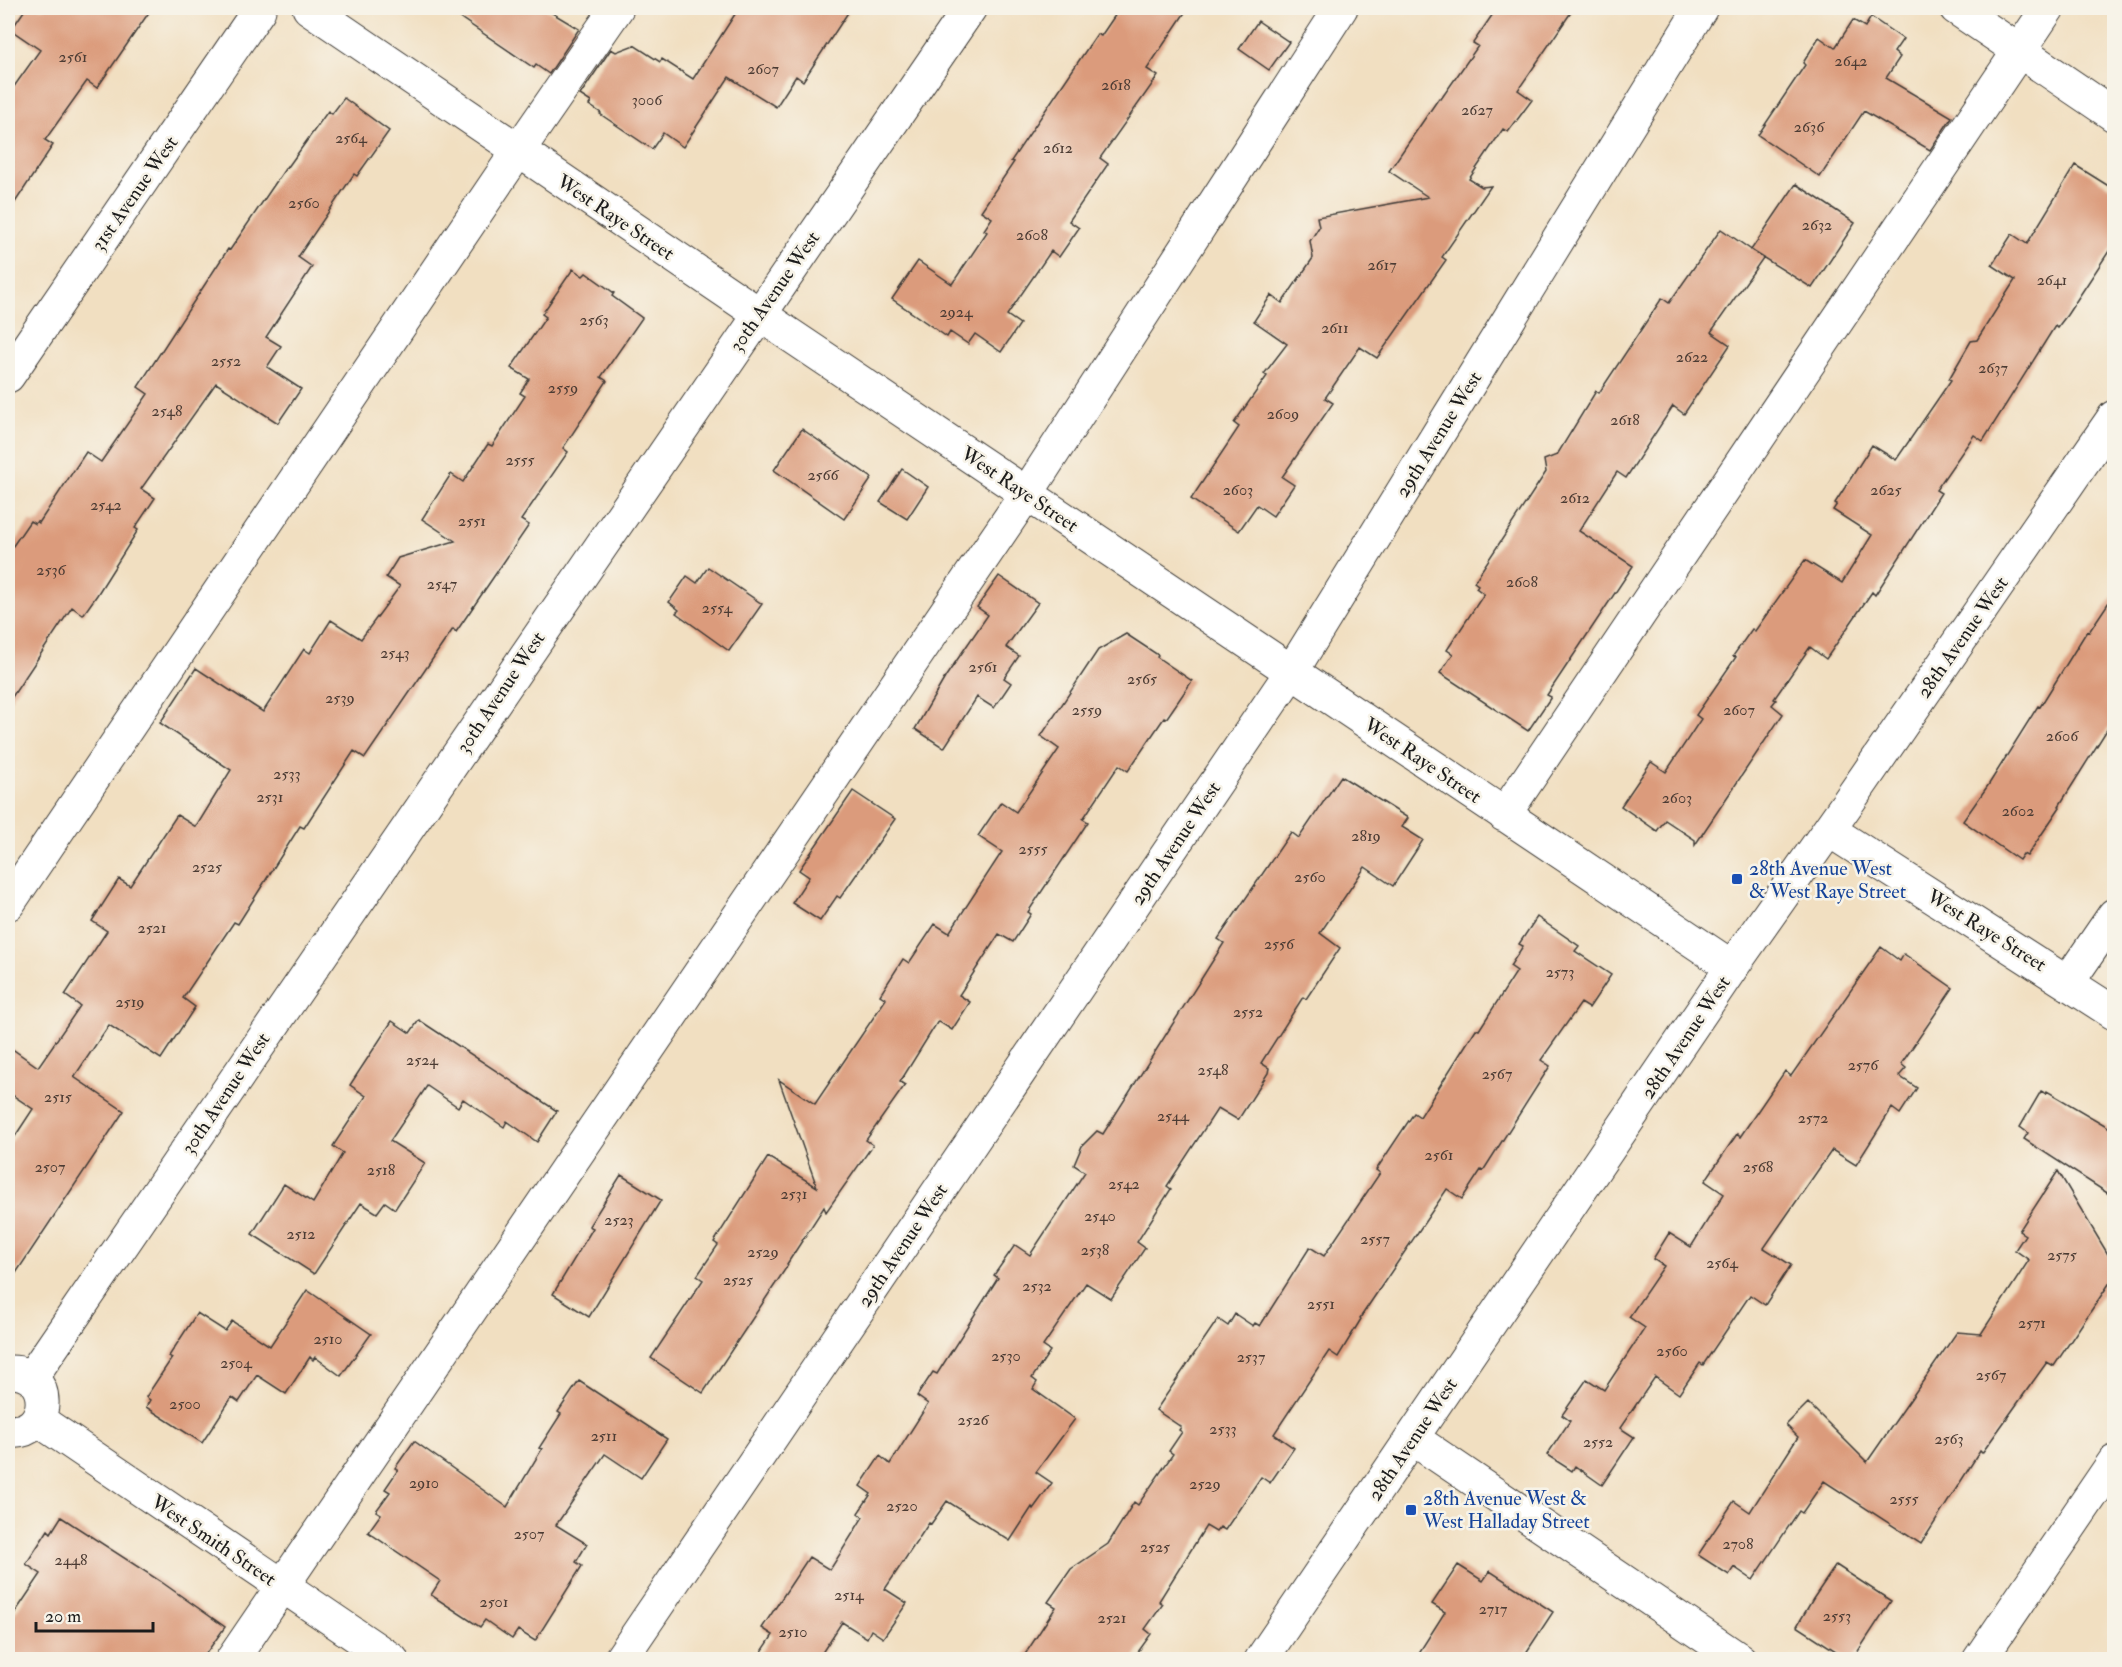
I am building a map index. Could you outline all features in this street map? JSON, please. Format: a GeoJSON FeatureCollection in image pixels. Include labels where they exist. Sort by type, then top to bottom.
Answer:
{"type":"FeatureCollection","features":[{"type":"Feature","properties":{"kind":"street","name":"31st Avenue West"},"geometry":{"type":"LineString","coordinates":[[8,376],[268,8]]}},
{"type":"Feature","properties":{"kind":"street","name":"West Raye Street"},"geometry":{"type":"LineString","coordinates":[[309,8],[1732,968]]}},
{"type":"Feature","properties":{"kind":"street"},"geometry":{"type":"LineString","coordinates":[[8,904],[617,8]]}},
{"type":"Feature","properties":{"kind":"street","name":"30th Avenue West"},"geometry":{"type":"LineString","coordinates":[[19,1375],[970,8]]}},
{"type":"Feature","properties":{"kind":"street"},"geometry":{"type":"LineString","coordinates":[[232,1659],[1027,494],[1341,8]]}},
{"type":"Feature","properties":{"kind":"street","name":"29th Avenue West"},"geometry":{"type":"LineString","coordinates":[[620,1659],[1292,671],[1701,8]]}},
{"type":"Feature","properties":{"kind":"street"},"geometry":{"type":"LineString","coordinates":[[1956,8],[2115,115]]}},
{"type":"Feature","properties":{"kind":"street"},"geometry":{"type":"LineString","coordinates":[[1504,814],[2048,8]]}},
{"type":"Feature","properties":{"kind":"street","name":"28th Avenue West"},"geometry":{"type":"LineString","coordinates":[[1261,1659],[1732,968],[2115,417]]}},
{"type":"Feature","properties":{"kind":"street","name":"West Raye Street"},"geometry":{"type":"LineString","coordinates":[[1829,830],[2115,1013]]}},
{"type":"Feature","properties":{"kind":"street"},"geometry":{"type":"LineString","coordinates":[[2068,982],[2115,915]]}},
{"type":"Feature","properties":{"kind":"street"},"geometry":{"type":"LineString","coordinates":[[19,1375],[40,1390],[42,1398],[42,1405],[22,1425]]}},
{"type":"Feature","properties":{"kind":"street","name":"West Smith Street"},"geometry":{"type":"LineString","coordinates":[[22,1425],[282,1586],[392,1659]]}},
{"type":"Feature","properties":{"kind":"street"},"geometry":{"type":"LineString","coordinates":[[1412,1438],[1740,1659]]}},
{"type":"Feature","properties":{"kind":"street"},"geometry":{"type":"LineString","coordinates":[[1979,1659],[2115,1462]]}},
{"type":"Feature","properties":{"kind":"building"},"geometry":{"type":"Polygon","coordinates":[[[26,8],[152,8],[97,88],[87,81],[45,140],[53,145],[8,213],[8,95],[40,50],[11,30],[26,8]]]}},
{"type":"Feature","properties":{"kind":"building"},"geometry":{"type":"Polygon","coordinates":[[[446,8],[544,8],[579,29],[549,74],[536,65],[534,68],[446,8]]]}},
{"type":"Feature","properties":{"kind":"building"},"geometry":{"type":"Polygon","coordinates":[[[739,8],[851,8],[803,81],[796,76],[776,107],[729,77],[683,147],[663,133],[652,149],[600,114],[589,105],[591,102],[580,95],[611,49],[616,52],[634,45],[660,62],[662,59],[693,79],[739,8]]]}},
{"type":"Feature","properties":{"kind":"building"},"geometry":{"type":"Polygon","coordinates":[[[1120,8],[1188,8],[1147,69],[1158,76],[1100,158],[1108,164],[1069,221],[1079,228],[1059,257],[1051,251],[1007,315],[1020,324],[1001,352],[975,334],[968,344],[950,332],[947,337],[892,299],[918,261],[952,284],[987,232],[984,230],[992,218],[981,211],[1014,162],[1011,161],[1097,34],[1101,36],[1120,8]]]}},
{"type":"Feature","properties":{"kind":"building"},"geometry":{"type":"Polygon","coordinates":[[[1497,8],[1574,8],[1518,90],[1532,100],[1508,132],[1503,129],[1469,179],[1482,187],[1491,186],[1442,257],[1446,260],[1377,358],[1360,347],[1325,398],[1333,403],[1282,477],[1294,485],[1273,516],[1257,505],[1239,531],[1191,499],[1239,427],[1234,423],[1267,376],[1264,374],[1287,344],[1254,321],[1271,295],[1282,303],[1313,258],[1310,241],[1319,227],[1317,217],[1428,197],[1389,171],[1478,46],[1473,43],[1497,8]]]}},
{"type":"Feature","properties":{"kind":"building"},"geometry":{"type":"Polygon","coordinates":[[[1871,17],[1903,39],[1894,52],[1900,57],[1886,78],[1952,117],[1930,150],[1864,111],[1820,177],[1758,135],[1805,65],[1803,63],[1819,37],[1835,48],[1853,20],[1865,27],[1871,17]]]}},
{"type":"Feature","properties":{"kind":"building"},"geometry":{"type":"Polygon","coordinates":[[[1258,21],[1289,42],[1269,70],[1239,49],[1258,21]]]}},
{"type":"Feature","properties":{"kind":"building"},"geometry":{"type":"Polygon","coordinates":[[[344,98],[389,131],[357,176],[354,174],[298,257],[312,267],[266,337],[281,346],[267,367],[301,389],[278,423],[216,383],[141,489],[155,498],[135,528],[138,530],[97,595],[83,615],[72,607],[8,703],[8,553],[30,521],[35,524],[37,521],[39,523],[86,452],[101,462],[148,394],[138,387],[228,249],[230,250],[287,166],[328,111],[332,114],[344,98]]]}},
{"type":"Feature","properties":{"kind":"building"},"geometry":{"type":"Polygon","coordinates":[[[2075,165],[2115,190],[2115,242],[2067,315],[2057,328],[2055,326],[1983,441],[1974,435],[1936,490],[1941,493],[1875,595],[1872,592],[1826,659],[1810,647],[1774,699],[1776,700],[1772,705],[1783,714],[1695,845],[1695,840],[1665,820],[1657,831],[1621,806],[1651,762],[1666,772],[1701,719],[1696,715],[1736,657],[1733,656],[1752,629],[1755,631],[1805,560],[1842,583],[1872,535],[1833,510],[1837,504],[1835,503],[1872,445],[1896,460],[1951,380],[1949,379],[1971,341],[1977,340],[2015,280],[1992,265],[2012,234],[2027,244],[2075,165]]]}},
{"type":"Feature","properties":{"kind":"building"},"geometry":{"type":"Polygon","coordinates":[[[1796,184],[1855,223],[1812,288],[1751,250],[1796,184]]]}},
{"type":"Feature","properties":{"kind":"building"},"geometry":{"type":"Polygon","coordinates":[[[1721,229],[1763,258],[1711,332],[1730,345],[1684,414],[1673,406],[1626,478],[1617,472],[1579,531],[1633,566],[1547,695],[1551,697],[1528,731],[1440,673],[1453,654],[1447,650],[1484,594],[1476,588],[1478,585],[1474,582],[1546,472],[1544,460],[1557,455],[1596,391],[1599,393],[1662,298],[1669,303],[1721,229]]]}},
{"type":"Feature","properties":{"kind":"building"},"geometry":{"type":"Polygon","coordinates":[[[573,269],[583,276],[586,273],[614,293],[612,296],[642,318],[601,377],[607,381],[563,448],[568,452],[521,520],[529,525],[456,632],[453,629],[365,758],[354,751],[304,828],[300,826],[238,924],[234,922],[183,998],[195,1007],[161,1059],[109,1025],[74,1077],[124,1111],[8,1285],[8,1147],[33,1109],[8,1092],[8,1046],[38,1067],[80,1006],[65,995],[107,931],[92,921],[119,879],[130,886],[177,815],[196,827],[231,770],[160,723],[196,668],[263,712],[304,649],[310,653],[331,620],[361,639],[400,586],[386,577],[398,558],[455,541],[422,519],[451,474],[463,482],[488,444],[492,446],[525,396],[520,393],[529,379],[511,368],[546,317],[542,314],[573,269]]]}},
{"type":"Feature","properties":{"kind":"building"},"geometry":{"type":"Polygon","coordinates":[[[802,429],[872,478],[844,519],[774,470],[802,429]]]}},
{"type":"Feature","properties":{"kind":"building"},"geometry":{"type":"Polygon","coordinates":[[[902,469],[928,487],[907,519],[880,502],[902,469]]]}},
{"type":"Feature","properties":{"kind":"building"},"geometry":{"type":"Polygon","coordinates":[[[708,567],[762,604],[729,651],[676,613],[679,610],[669,602],[687,576],[697,583],[708,567]]]}},
{"type":"Feature","properties":{"kind":"building"},"geometry":{"type":"Polygon","coordinates":[[[999,576],[1038,603],[1006,647],[1019,656],[1004,678],[1011,683],[994,708],[977,697],[944,748],[915,729],[946,676],[988,615],[977,607],[999,576]]]}},
{"type":"Feature","properties":{"kind":"building"},"geometry":{"type":"Polygon","coordinates":[[[2115,593],[2115,717],[2060,807],[2027,856],[2023,854],[2019,860],[1963,821],[2038,706],[2040,707],[2087,631],[2089,632],[2115,593]]]}},
{"type":"Feature","properties":{"kind":"building"},"geometry":{"type":"Polygon","coordinates":[[[1126,634],[1192,681],[1128,771],[1119,765],[1083,819],[1088,822],[1028,912],[1031,914],[1013,942],[999,934],[959,995],[970,1002],[952,1030],[938,1021],[900,1082],[905,1085],[866,1140],[873,1145],[826,1212],[824,1207],[703,1393],[651,1358],[703,1280],[697,1276],[718,1245],[714,1242],[768,1157],[817,1187],[779,1080],[815,1104],[886,999],[880,995],[903,959],[909,963],[935,924],[949,933],[1002,852],[978,836],[1001,802],[1016,812],[1059,749],[1041,736],[1098,650],[1126,634]]]}},
{"type":"Feature","properties":{"kind":"building"},"geometry":{"type":"Polygon","coordinates":[[[1341,776],[1408,818],[1402,827],[1423,840],[1393,886],[1365,867],[1320,933],[1340,948],[1306,999],[1303,997],[1261,1063],[1269,1068],[1268,1073],[1238,1120],[1218,1108],[1167,1186],[1171,1189],[1137,1242],[1145,1248],[1111,1299],[1086,1283],[1043,1346],[1050,1351],[1032,1378],[1037,1382],[1033,1389],[1075,1419],[1036,1472],[1052,1483],[1033,1509],[1032,1507],[1010,1541],[947,1501],[931,1524],[929,1523],[885,1589],[907,1603],[883,1638],[871,1630],[867,1638],[842,1622],[818,1659],[757,1659],[773,1635],[762,1628],[809,1557],[830,1570],[863,1517],[858,1513],[871,1494],[860,1486],[880,1456],[890,1464],[928,1404],[917,1396],[933,1372],[937,1374],[998,1278],[994,1275],[1015,1245],[1030,1255],[1085,1172],[1074,1165],[1082,1146],[1097,1131],[1103,1134],[1224,943],[1218,939],[1291,832],[1299,838],[1341,776]]]}},
{"type":"Feature","properties":{"kind":"building"},"geometry":{"type":"Polygon","coordinates":[[[853,791],[895,819],[840,898],[837,896],[820,921],[792,903],[809,877],[799,870],[853,791]]]}},
{"type":"Feature","properties":{"kind":"building"},"geometry":{"type":"Polygon","coordinates":[[[1537,917],[1579,946],[1575,951],[1611,975],[1589,1008],[1581,1003],[1541,1060],[1550,1066],[1483,1171],[1481,1170],[1462,1199],[1447,1189],[1360,1318],[1338,1357],[1329,1351],[1274,1434],[1294,1448],[1270,1483],[1261,1477],[1225,1530],[1220,1527],[1216,1532],[1206,1526],[1159,1601],[1163,1604],[1145,1629],[1151,1634],[1133,1659],[1022,1659],[1056,1607],[1048,1602],[1071,1569],[1108,1544],[1134,1502],[1138,1505],[1173,1454],[1169,1451],[1182,1432],[1179,1430],[1181,1427],[1156,1410],[1218,1319],[1228,1326],[1235,1314],[1253,1326],[1255,1323],[1260,1326],[1310,1247],[1324,1256],[1380,1173],[1376,1170],[1414,1113],[1420,1117],[1476,1029],[1479,1030],[1517,971],[1510,966],[1523,946],[1519,944],[1537,917]]]}},
{"type":"Feature","properties":{"kind":"building"},"geometry":{"type":"Polygon","coordinates":[[[1881,947],[1900,961],[1904,954],[1953,988],[1901,1064],[1906,1068],[1899,1076],[1917,1088],[1900,1114],[1892,1108],[1856,1165],[1832,1150],[1764,1248],[1791,1265],[1765,1305],[1750,1295],[1703,1365],[1700,1363],[1679,1394],[1655,1377],[1620,1428],[1634,1437],[1602,1485],[1575,1466],[1572,1471],[1547,1455],[1570,1421],[1562,1415],[1587,1379],[1604,1390],[1645,1328],[1629,1317],[1664,1266],[1653,1259],[1669,1233],[1691,1247],[1724,1194],[1705,1181],[1737,1134],[1740,1137],[1785,1071],[1791,1076],[1881,947]]]}},
{"type":"Feature","properties":{"kind":"building"},"geometry":{"type":"Polygon","coordinates":[[[419,1020],[557,1111],[537,1142],[507,1121],[504,1127],[463,1099],[458,1107],[427,1086],[390,1141],[425,1163],[395,1209],[385,1202],[377,1213],[361,1203],[314,1274],[252,1234],[284,1184],[313,1203],[343,1153],[333,1146],[366,1096],[350,1085],[392,1021],[410,1033],[419,1020]]]}},
{"type":"Feature","properties":{"kind":"building"},"geometry":{"type":"Polygon","coordinates":[[[2041,1091],[2046,1094],[2047,1091],[2115,1131],[2115,1198],[2024,1139],[2028,1133],[2020,1127],[2041,1091]]]}},
{"type":"Feature","properties":{"kind":"building"},"geometry":{"type":"Polygon","coordinates":[[[2058,1171],[2115,1266],[2115,1275],[2054,1366],[2047,1362],[1982,1453],[1980,1451],[1921,1544],[1824,1481],[1802,1513],[1799,1511],[1753,1580],[1734,1567],[1729,1575],[1698,1555],[1734,1501],[1750,1512],[1798,1437],[1786,1425],[1808,1403],[1867,1462],[1957,1332],[1981,1334],[2029,1260],[2015,1250],[2025,1235],[2019,1231],[2058,1171]]]}},
{"type":"Feature","properties":{"kind":"building"},"geometry":{"type":"Polygon","coordinates":[[[621,1175],[661,1200],[589,1317],[553,1294],[593,1228],[589,1226],[621,1175]]]}},
{"type":"Feature","properties":{"kind":"building"},"geometry":{"type":"Polygon","coordinates":[[[307,1290],[371,1334],[341,1376],[315,1357],[313,1360],[310,1357],[286,1394],[257,1375],[239,1402],[232,1397],[202,1443],[146,1407],[150,1400],[146,1397],[172,1358],[169,1356],[197,1313],[225,1331],[232,1321],[270,1346],[307,1290]]]}},
{"type":"Feature","properties":{"kind":"building"},"geometry":{"type":"Polygon","coordinates":[[[579,1381],[667,1439],[641,1478],[605,1454],[556,1525],[587,1544],[576,1562],[582,1566],[535,1641],[518,1630],[512,1639],[485,1620],[480,1627],[431,1595],[440,1581],[368,1532],[381,1514],[376,1511],[390,1492],[385,1489],[398,1470],[395,1468],[414,1441],[507,1507],[542,1449],[539,1448],[561,1414],[558,1412],[579,1381]]]}},
{"type":"Feature","properties":{"kind":"building"},"geometry":{"type":"Polygon","coordinates":[[[61,1517],[160,1581],[225,1627],[202,1659],[8,1659],[8,1623],[41,1574],[26,1564],[48,1530],[51,1533],[61,1517]]]}},
{"type":"Feature","properties":{"kind":"building"},"geometry":{"type":"Polygon","coordinates":[[[1458,1565],[1483,1581],[1490,1571],[1553,1612],[1522,1659],[1415,1659],[1445,1612],[1432,1604],[1458,1565]]]}},
{"type":"Feature","properties":{"kind":"building"},"geometry":{"type":"Polygon","coordinates":[[[1836,1565],[1891,1601],[1853,1659],[1848,1659],[1797,1626],[1836,1565]]]}},
{"type":"Feature","properties":{"kind":"place","name":"28th Avenue West & West Raye Street"},"geometry":{"type":"Point","coordinates":[1737,879]}},
{"type":"Feature","properties":{"kind":"place","name":"28th Avenue West & West Halladay Street"},"geometry":{"type":"Point","coordinates":[1411,1510]}}]}
